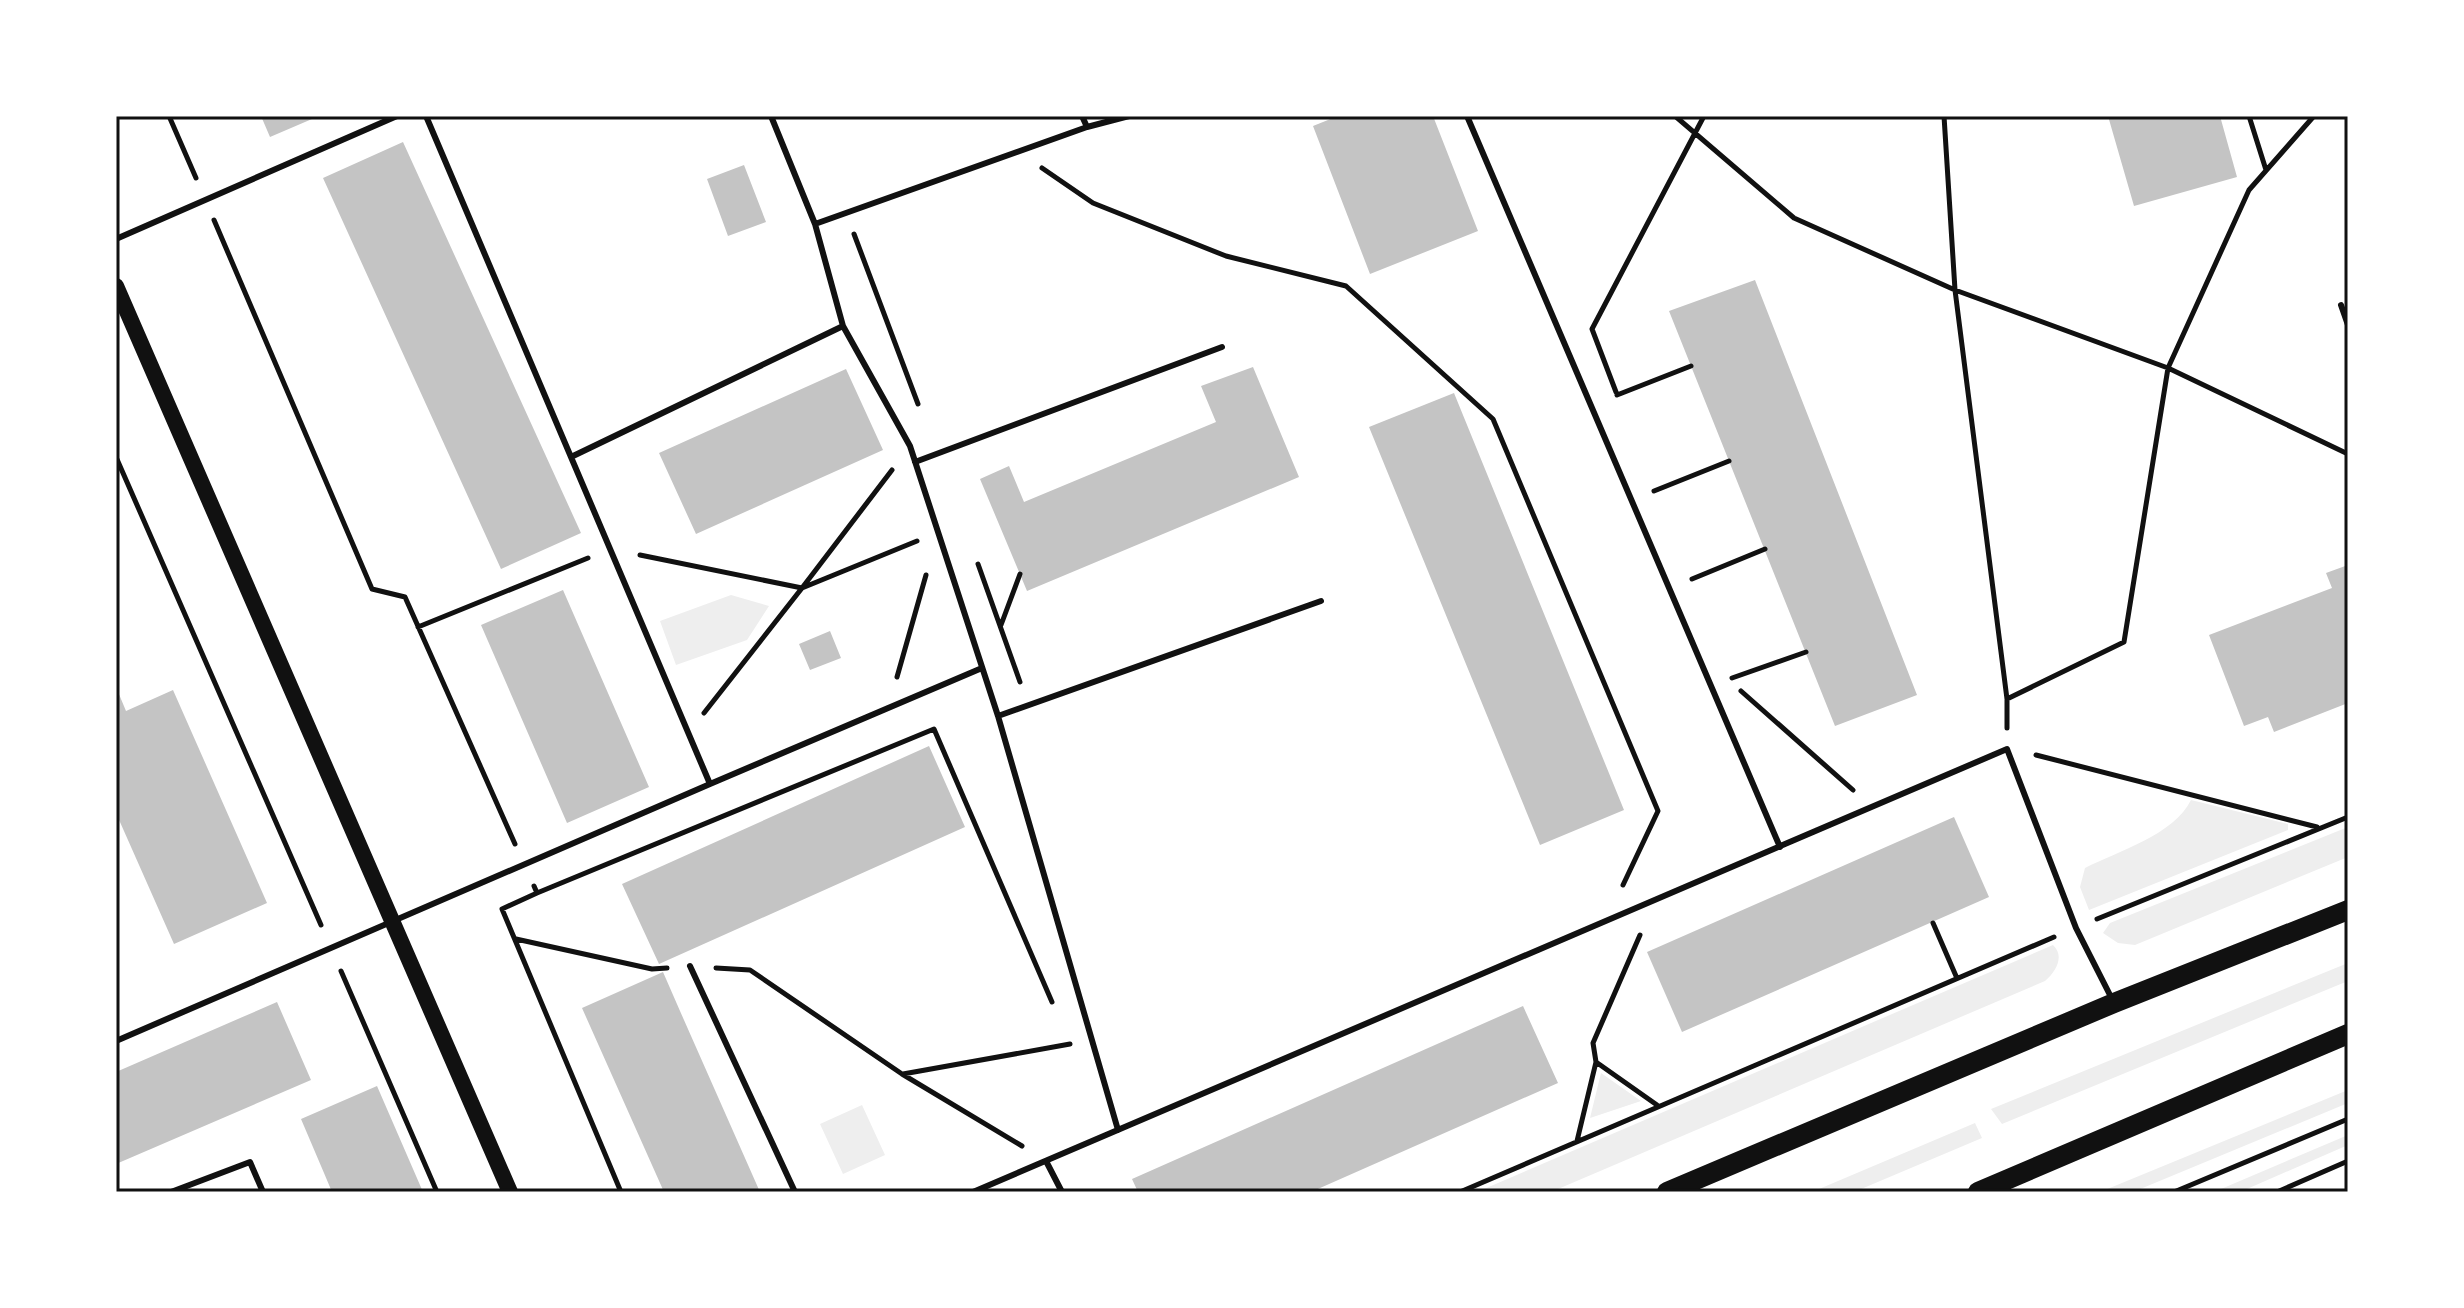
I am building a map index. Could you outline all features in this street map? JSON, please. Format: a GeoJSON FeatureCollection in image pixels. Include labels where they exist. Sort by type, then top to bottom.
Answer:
{"type":"FeatureCollection","features":[{"type":"Feature","properties":{"kind":"main road"},"geometry":{"type":"LineString","coordinates":[[116,286],[510,1192]]}},
{"type":"Feature","properties":{"kind":"main road"},"geometry":{"type":"LineString","coordinates":[[1667,1192],[2114,1003],[2348,910]]}},
{"type":"Feature","properties":{"kind":"main road"},"geometry":{"type":"LineString","coordinates":[[1978,1192],[2348,1034]]}},
{"type":"Feature","properties":{"kind":"lane"},"geometry":{"type":"LineString","coordinates":[[116,239],[397,116]]}},
{"type":"Feature","properties":{"kind":"lane"},"geometry":{"type":"LineString","coordinates":[[426,116],[710,784]]}},
{"type":"Feature","properties":{"kind":"lane"},"geometry":{"type":"LineString","coordinates":[[771,116],[815,224],[843,326],[910,446],[998,716],[1089,1040],[1118,1130]]}},
{"type":"Feature","properties":{"kind":"lane"},"geometry":{"type":"LineString","coordinates":[[1082,116],[1087,127]]}},
{"type":"Feature","properties":{"kind":"lane"},"geometry":{"type":"LineString","coordinates":[[815,224],[1087,127],[1129,116]]}},
{"type":"Feature","properties":{"kind":"lane"},"geometry":{"type":"LineString","coordinates":[[1467,116],[1780,847]]}},
{"type":"Feature","properties":{"kind":"lane"},"geometry":{"type":"LineString","coordinates":[[2341,305],[2348,325]]}},
{"type":"Feature","properties":{"kind":"lane"},"geometry":{"type":"LineString","coordinates":[[571,457],[843,326]]}},
{"type":"Feature","properties":{"kind":"lane"},"geometry":{"type":"LineString","coordinates":[[915,462],[1222,347]]}},
{"type":"Feature","properties":{"kind":"lane"},"geometry":{"type":"LineString","coordinates":[[998,716],[1321,601]]}},
{"type":"Feature","properties":{"kind":"lane"},"geometry":{"type":"LineString","coordinates":[[116,1041],[523,863],[982,668]]}},
{"type":"Feature","properties":{"kind":"lane"},"geometry":{"type":"LineString","coordinates":[[973,1192],[2007,749],[2076,928],[2114,1003]]}},
{"type":"Feature","properties":{"kind":"lane"},"geometry":{"type":"LineString","coordinates":[[690,966],[795,1192]]}},
{"type":"Feature","properties":{"kind":"lane"},"geometry":{"type":"LineString","coordinates":[[1046,1161],[1062,1192]]}},
{"type":"Feature","properties":{"kind":"lane"},"geometry":{"type":"LineString","coordinates":[[171,1192],[250,1162],[263,1192]]}},
{"type":"Feature","properties":{"kind":"path"},"geometry":{"type":"LineString","coordinates":[[169,116],[372,589],[405,597],[537,893]]}},
{"type":"Feature","properties":{"kind":"path"},"geometry":{"type":"LineString","coordinates":[[1675,116],[1794,218],[1955,290],[2168,368],[2348,454]]}},
{"type":"Feature","properties":{"kind":"path"},"geometry":{"type":"LineString","coordinates":[[1622,408],[1592,329],[1704,116]]}},
{"type":"Feature","properties":{"kind":"path"},"geometry":{"type":"LineString","coordinates":[[1944,116],[1955,290],[2007,699],[2007,749],[2120,774],[2319,828]]}},
{"type":"Feature","properties":{"kind":"path"},"geometry":{"type":"LineString","coordinates":[[2249,116],[2266,170]]}},
{"type":"Feature","properties":{"kind":"path"},"geometry":{"type":"LineString","coordinates":[[2007,699],[2124,642],[2168,368],[2249,190],[2314,116]]}},
{"type":"Feature","properties":{"kind":"path"},"geometry":{"type":"LineString","coordinates":[[1018,152],[1093,203],[1226,256],[1346,286],[1493,419],[1658,811],[1607,920]]}},
{"type":"Feature","properties":{"kind":"path"},"geometry":{"type":"LineString","coordinates":[[1617,395],[1691,366]]}},
{"type":"Feature","properties":{"kind":"path"},"geometry":{"type":"LineString","coordinates":[[689,732],[910,446]]}},
{"type":"Feature","properties":{"kind":"path"},"geometry":{"type":"LineString","coordinates":[[116,457],[437,1192]]}},
{"type":"Feature","properties":{"kind":"path"},"geometry":{"type":"LineString","coordinates":[[1653,491],[1729,461]]}},
{"type":"Feature","properties":{"kind":"path"},"geometry":{"type":"LineString","coordinates":[[1648,477],[1658,504]]}},
{"type":"Feature","properties":{"kind":"path"},"geometry":{"type":"LineString","coordinates":[[418,627],[610,549],[802,588],[937,533]]}},
{"type":"Feature","properties":{"kind":"path"},"geometry":{"type":"LineString","coordinates":[[888,708],[937,533]]}},
{"type":"Feature","properties":{"kind":"path"},"geometry":{"type":"LineString","coordinates":[[1691,580],[1765,549]]}},
{"type":"Feature","properties":{"kind":"path"},"geometry":{"type":"LineString","coordinates":[[1685,567],[1696,594]]}},
{"type":"Feature","properties":{"kind":"path"},"geometry":{"type":"LineString","coordinates":[[1001,625],[1020,574]]}},
{"type":"Feature","properties":{"kind":"path"},"geometry":{"type":"LineString","coordinates":[[1806,652],[1728,679],[1872,807]]}},
{"type":"Feature","properties":{"kind":"path"},"geometry":{"type":"LineString","coordinates":[[621,1192],[502,909],[934,729],[1058,1015]]}},
{"type":"Feature","properties":{"kind":"path"},"geometry":{"type":"LineString","coordinates":[[1460,1192],[1956,976],[2348,817]]}},
{"type":"Feature","properties":{"kind":"path"},"geometry":{"type":"LineString","coordinates":[[1933,923],[1956,976]]}},
{"type":"Feature","properties":{"kind":"path"},"geometry":{"type":"LineString","coordinates":[[1577,1141],[1596,1062],[1593,1043],[1637,936],[1652,930]]}},
{"type":"Feature","properties":{"kind":"path"},"geometry":{"type":"LineString","coordinates":[[515,939],[652,969],[690,966],[750,970],[902,1074],[1046,1161]]}},
{"type":"Feature","properties":{"kind":"path"},"geometry":{"type":"LineString","coordinates":[[1064,1030],[1070,1044]]}},
{"type":"Feature","properties":{"kind":"path"},"geometry":{"type":"LineString","coordinates":[[902,1074],[1089,1040]]}},
{"type":"Feature","properties":{"kind":"path"},"geometry":{"type":"LineString","coordinates":[[1596,1062],[1658,1106]]}},
{"type":"Feature","properties":{"kind":"path"},"geometry":{"type":"LineString","coordinates":[[2174,1192],[2348,1119]]}},
{"type":"Feature","properties":{"kind":"path"},"geometry":{"type":"LineString","coordinates":[[2277,1192],[2348,1161]]}},
{"type":"Feature","properties":{"kind":"shaded area"},"geometry":{"type":"Polygon","coordinates":[[[731,595],[769,606],[747,640],[676,665],[660,621],[731,595]]]}},
{"type":"Feature","properties":{"kind":"shaded area"},"geometry":{"type":"Polygon","coordinates":[[[2191,800],[2288,824],[2288,830],[2089,910],[2080,887],[2085,868],[2159,832],[2183,812],[2191,800]]]}},
{"type":"Feature","properties":{"kind":"shaded area"},"geometry":{"type":"Polygon","coordinates":[[[2348,827],[2348,857],[2135,945],[2118,943],[2103,933],[2110,923],[2348,827]]]}},
{"type":"Feature","properties":{"kind":"shaded area"},"geometry":{"type":"Polygon","coordinates":[[[2053,945],[2057,949],[2058,964],[2045,981],[1551,1192],[1477,1192],[2053,945]]]}},
{"type":"Feature","properties":{"kind":"shaded area"},"geometry":{"type":"Polygon","coordinates":[[[2348,963],[2348,981],[2002,1124],[1991,1109],[2348,963]]]}},
{"type":"Feature","properties":{"kind":"shaded area"},"geometry":{"type":"Polygon","coordinates":[[[1601,1073],[1641,1101],[1590,1118],[1601,1073]]]}},
{"type":"Feature","properties":{"kind":"shaded area"},"geometry":{"type":"Polygon","coordinates":[[[2348,1090],[2348,1103],[2133,1192],[2100,1192],[2348,1090]]]}},
{"type":"Feature","properties":{"kind":"shaded area"},"geometry":{"type":"Polygon","coordinates":[[[862,1105],[885,1155],[843,1174],[820,1124],[862,1105]]]}},
{"type":"Feature","properties":{"kind":"shaded area"},"geometry":{"type":"Polygon","coordinates":[[[1975,1123],[1982,1138],[1854,1192],[1812,1192],[1975,1123]]]}},
{"type":"Feature","properties":{"kind":"shaded area"},"geometry":{"type":"Polygon","coordinates":[[[2348,1135],[2348,1145],[2240,1192],[2214,1192],[2348,1135]]]}},
{"type":"Feature","properties":{"kind":"building"},"geometry":{"type":"Polygon","coordinates":[[[261,116],[319,116],[270,137],[261,116]]]}},
{"type":"Feature","properties":{"kind":"building"},"geometry":{"type":"Polygon","coordinates":[[[1338,116],[1433,116],[1478,231],[1370,274],[1313,126],[1338,116]]]}},
{"type":"Feature","properties":{"kind":"building"},"geometry":{"type":"Polygon","coordinates":[[[2108,116],[2220,116],[2237,177],[2134,206],[2108,116]]]}},
{"type":"Feature","properties":{"kind":"building"},"geometry":{"type":"Polygon","coordinates":[[[403,142],[581,533],[501,569],[323,178],[403,142]]]}},
{"type":"Feature","properties":{"kind":"building"},"geometry":{"type":"Polygon","coordinates":[[[744,165],[766,222],[728,236],[707,179],[744,165]]]}},
{"type":"Feature","properties":{"kind":"building"},"geometry":{"type":"Polygon","coordinates":[[[1755,280],[1917,695],[1835,726],[1669,311],[1755,280]]]}},
{"type":"Feature","properties":{"kind":"building"},"geometry":{"type":"Polygon","coordinates":[[[1253,367],[1299,477],[1027,591],[980,479],[1009,466],[1024,502],[1216,422],[1201,386],[1253,367]]]}},
{"type":"Feature","properties":{"kind":"building"},"geometry":{"type":"Polygon","coordinates":[[[846,369],[883,450],[696,534],[659,453],[846,369]]]}},
{"type":"Feature","properties":{"kind":"building"},"geometry":{"type":"Polygon","coordinates":[[[1454,393],[1624,810],[1540,845],[1369,427],[1454,393]]]}},
{"type":"Feature","properties":{"kind":"building"},"geometry":{"type":"Polygon","coordinates":[[[2348,565],[2348,703],[2274,732],[2268,717],[2244,726],[2209,635],[2332,588],[2326,573],[2348,565]]]}},
{"type":"Feature","properties":{"kind":"building"},"geometry":{"type":"Polygon","coordinates":[[[563,590],[649,787],[567,823],[481,625],[563,590]]]}},
{"type":"Feature","properties":{"kind":"building"},"geometry":{"type":"Polygon","coordinates":[[[830,631],[841,658],[810,670],[799,644],[830,631]]]}},
{"type":"Feature","properties":{"kind":"building"},"geometry":{"type":"Polygon","coordinates":[[[116,687],[126,711],[173,690],[267,903],[174,944],[116,813],[116,687]]]}},
{"type":"Feature","properties":{"kind":"building"},"geometry":{"type":"Polygon","coordinates":[[[929,746],[965,827],[659,964],[622,884],[929,746]]]}},
{"type":"Feature","properties":{"kind":"building"},"geometry":{"type":"Polygon","coordinates":[[[1954,817],[1989,897],[1682,1032],[1647,952],[1954,817]]]}},
{"type":"Feature","properties":{"kind":"building"},"geometry":{"type":"Polygon","coordinates":[[[663,972],[760,1192],[664,1192],[582,1008],[663,972]]]}},
{"type":"Feature","properties":{"kind":"building"},"geometry":{"type":"Polygon","coordinates":[[[277,1002],[311,1080],[116,1164],[116,1072],[277,1002]]]}},
{"type":"Feature","properties":{"kind":"building"},"geometry":{"type":"Polygon","coordinates":[[[1523,1006],[1558,1083],[1311,1192],[1138,1192],[1132,1179],[1523,1006]]]}},
{"type":"Feature","properties":{"kind":"building"},"geometry":{"type":"Polygon","coordinates":[[[377,1086],[423,1192],[332,1192],[301,1119],[377,1086]]]}}]}
